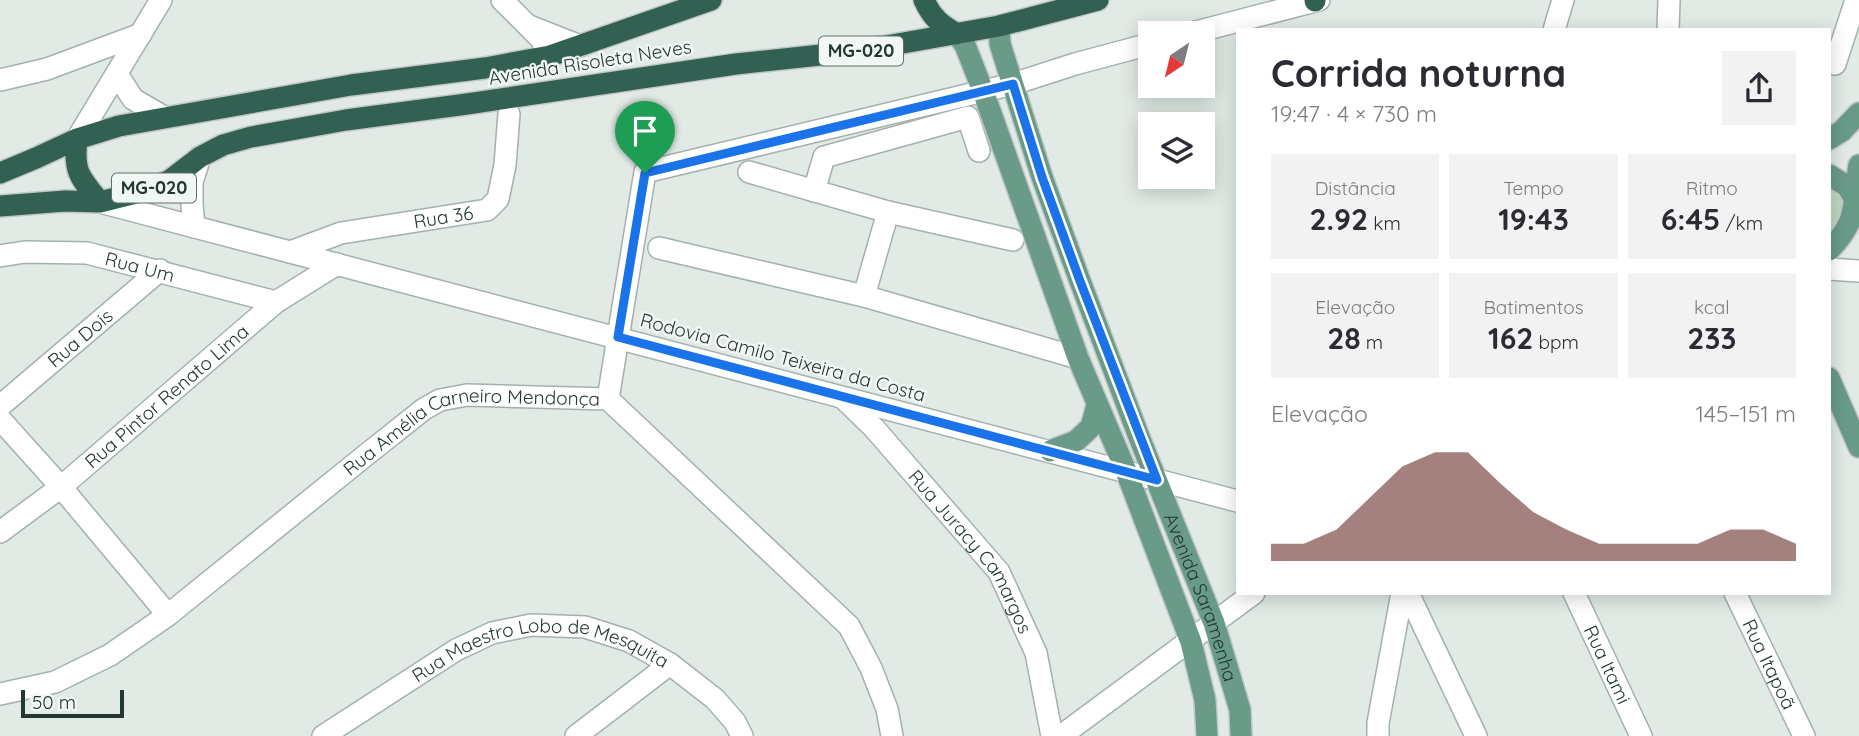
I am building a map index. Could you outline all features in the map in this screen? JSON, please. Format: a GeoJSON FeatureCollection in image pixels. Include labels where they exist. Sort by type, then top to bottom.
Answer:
{"type":"FeatureCollection","features":[{"type":"Feature","properties":{"kind":"highway","name":"Avenida Risoleta Neves"},"geometry":{"type":"LineString","coordinates":[[77,139],[119,126],[164,117],[351,85],[485,68],[550,56],[711,0]]}},
{"type":"Feature","properties":{"kind":"highway"},"geometry":{"type":"LineString","coordinates":[[924,0],[936,21],[957,34]]}},
{"type":"Feature","properties":{"kind":"highway","name":"Avenida Risoleta Neves"},"geometry":{"type":"LineString","coordinates":[[100,202],[148,190],[170,180],[223,145],[251,137],[346,120],[736,64],[858,51],[999,26],[1098,0]]}},
{"type":"Feature","properties":{"kind":"highway"},"geometry":{"type":"LineString","coordinates":[[0,173],[77,139]]}},
{"type":"Feature","properties":{"kind":"highway"},"geometry":{"type":"LineString","coordinates":[[77,139],[76,168],[83,182],[100,202]]}},
{"type":"Feature","properties":{"kind":"highway","name":"Rodovia Camilo Teixeira da Costa"},"geometry":{"type":"LineString","coordinates":[[0,206],[65,201],[100,202]]}},
{"type":"Feature","properties":{"kind":"main road","name":"Avenida Saramenha"},"geometry":{"type":"LineString","coordinates":[[999,26],[1000,44],[1047,190],[1108,355],[1214,623],[1240,710],[1241,736]]}},
{"type":"Feature","properties":{"kind":"main road","name":"Avenida Saramenha"},"geometry":{"type":"LineString","coordinates":[[957,34],[965,45],[983,91],[1078,358],[1126,471],[1191,642],[1205,700],[1207,736]]}},
{"type":"Feature","properties":{"kind":"main road"},"geometry":{"type":"LineString","coordinates":[[1831,138],[1842,131],[1859,113]]}},
{"type":"Feature","properties":{"kind":"main road"},"geometry":{"type":"LineString","coordinates":[[1831,248],[1848,233],[1857,218],[1859,165]]}},
{"type":"Feature","properties":{"kind":"main road"},"geometry":{"type":"LineString","coordinates":[[1831,176],[1847,186],[1857,218]]}},
{"type":"Feature","properties":{"kind":"main road"},"geometry":{"type":"LineString","coordinates":[[1831,383],[1859,447]]}},
{"type":"Feature","properties":{"kind":"main road"},"geometry":{"type":"LineString","coordinates":[[1050,451],[1076,441],[1091,427],[1097,405]]}},
{"type":"Feature","properties":{"kind":"street"},"geometry":{"type":"LineString","coordinates":[[77,139],[161,0]]}},
{"type":"Feature","properties":{"kind":"street"},"geometry":{"type":"LineString","coordinates":[[502,0],[541,39],[550,56]]}},
{"type":"Feature","properties":{"kind":"street"},"geometry":{"type":"LineString","coordinates":[[1215,27],[1316,0]]}},
{"type":"Feature","properties":{"kind":"street"},"geometry":{"type":"LineString","coordinates":[[1556,28],[1563,0]]}},
{"type":"Feature","properties":{"kind":"street"},"geometry":{"type":"LineString","coordinates":[[1668,28],[1669,0]]}},
{"type":"Feature","properties":{"kind":"street"},"geometry":{"type":"LineString","coordinates":[[1835,64],[1856,0]]}},
{"type":"Feature","properties":{"kind":"street"},"geometry":{"type":"LineString","coordinates":[[527,25],[580,46]]}},
{"type":"Feature","properties":{"kind":"street"},"geometry":{"type":"LineString","coordinates":[[0,80],[47,69],[141,34]]}},
{"type":"Feature","properties":{"kind":"street"},"geometry":{"type":"LineString","coordinates":[[608,399],[645,173],[1013,84],[1138,47]]}},
{"type":"Feature","properties":{"kind":"street"},"geometry":{"type":"LineString","coordinates":[[117,75],[132,99],[164,117]]}},
{"type":"Feature","properties":{"kind":"street","name":"Rua 36"},"geometry":{"type":"LineString","coordinates":[[290,252],[341,233],[487,211],[498,199],[505,165],[509,114]]}},
{"type":"Feature","properties":{"kind":"street"},"geometry":{"type":"LineString","coordinates":[[814,191],[824,157],[968,117],[979,151]]}},
{"type":"Feature","properties":{"kind":"street"},"geometry":{"type":"LineString","coordinates":[[194,228],[192,181],[201,158]]}},
{"type":"Feature","properties":{"kind":"street"},"geometry":{"type":"LineString","coordinates":[[749,172],[888,212],[1013,240]]}},
{"type":"Feature","properties":{"kind":"street","name":"Rodovia Camilo Teixeira da Costa"},"geometry":{"type":"LineString","coordinates":[[100,202],[1235,501]]}},
{"type":"Feature","properties":{"kind":"street"},"geometry":{"type":"LineString","coordinates":[[864,296],[888,212]]}},
{"type":"Feature","properties":{"kind":"street"},"geometry":{"type":"LineString","coordinates":[[337,264],[341,233]]}},
{"type":"Feature","properties":{"kind":"street"},"geometry":{"type":"LineString","coordinates":[[659,248],[864,296],[1078,358]]}},
{"type":"Feature","properties":{"kind":"street"},"geometry":{"type":"LineString","coordinates":[[0,274],[25,252]]}},
{"type":"Feature","properties":{"kind":"street","name":"Rua Um"},"geometry":{"type":"LineString","coordinates":[[0,256],[25,252],[87,253],[276,302]]}},
{"type":"Feature","properties":{"kind":"street","name":"Rua Pintor Renato Lima"},"geometry":{"type":"LineString","coordinates":[[0,532],[61,486],[276,302],[337,264]]}},
{"type":"Feature","properties":{"kind":"street"},"geometry":{"type":"LineString","coordinates":[[1831,269],[1859,271]]}},
{"type":"Feature","properties":{"kind":"street","name":"Rua Dois"},"geometry":{"type":"LineString","coordinates":[[0,406],[160,270]]}},
{"type":"Feature","properties":{"kind":"street","name":"Rua Amélia Carneiro Mendonça"},"geometry":{"type":"LineString","coordinates":[[0,694],[55,682],[110,654],[168,615],[366,454],[424,409],[440,400],[467,395],[608,399],[849,626],[871,668],[887,709],[892,736]]}},
{"type":"Feature","properties":{"kind":"street","name":"Rua Juracy Camargos"},"geometry":{"type":"LineString","coordinates":[[841,396],[874,428],[999,572],[1036,653],[1052,736]]}},
{"type":"Feature","properties":{"kind":"street"},"geometry":{"type":"LineString","coordinates":[[0,419],[61,486],[168,615]]}},
{"type":"Feature","properties":{"kind":"street"},"geometry":{"type":"LineString","coordinates":[[1061,736],[1251,595]]}},
{"type":"Feature","properties":{"kind":"street"},"geometry":{"type":"LineString","coordinates":[[1378,736],[1378,723],[1402,595]]}},
{"type":"Feature","properties":{"kind":"street"},"geometry":{"type":"LineString","coordinates":[[1409,595],[1476,736]]}},
{"type":"Feature","properties":{"kind":"street","name":"Rua Itami"},"geometry":{"type":"LineString","coordinates":[[1575,595],[1641,736]]}},
{"type":"Feature","properties":{"kind":"street","name":"Rua Itapoã"},"geometry":{"type":"LineString","coordinates":[[1736,595],[1804,736]]}},
{"type":"Feature","properties":{"kind":"street","name":"Rua Maestro Lobo de Mesquita"},"geometry":{"type":"LineString","coordinates":[[323,736],[456,650],[492,633],[531,625],[585,627],[629,641],[670,664],[715,699],[735,722],[742,736]]}},
{"type":"Feature","properties":{"kind":"street"},"geometry":{"type":"LineString","coordinates":[[576,736],[670,664]]}},
{"type":"Feature","properties":{"kind":"green space"},"geometry":{"type":"Polygon","coordinates":[[[1831,186],[1836,188],[1849,205],[1831,236],[1831,186]]]}},
{"type":"Feature","properties":{"kind":"route"},"geometry":{"type":"LineString","coordinates":[[1013,84],[1042,177],[1157,480],[618,337],[645,173],[1013,84]]}}]}
